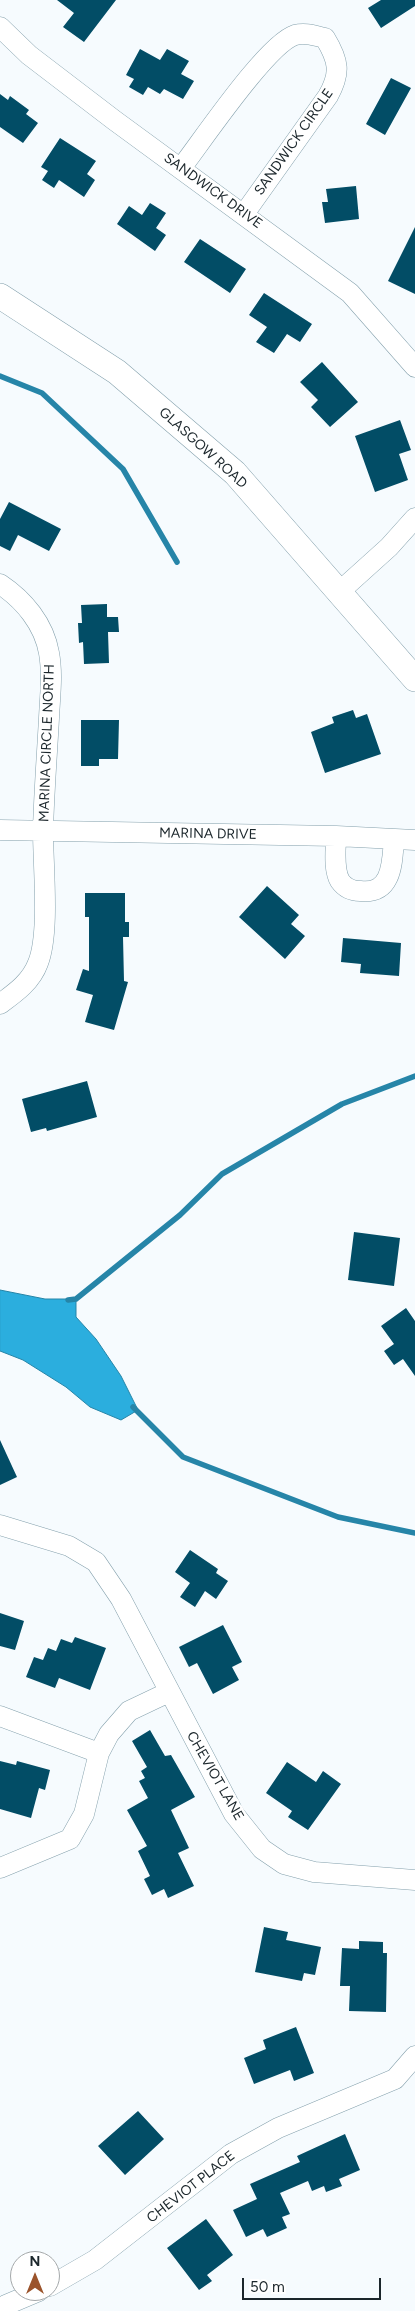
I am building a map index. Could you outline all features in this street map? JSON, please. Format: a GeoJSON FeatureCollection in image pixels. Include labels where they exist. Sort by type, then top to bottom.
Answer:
{"type":"FeatureCollection","features":[{"type":"Feature","properties":{"kind":"street","name":"SANDWICK DRIVE"},"geometry":{"type":"LineString","coordinates":[[0,27],[37,61],[114,120],[350,293],[414,363]]}},
{"type":"Feature","properties":{"kind":"street","name":"SANDWICK CIRCLE"},"geometry":{"type":"LineString","coordinates":[[181,168],[264,59],[294,36],[309,34],[325,38],[334,52],[337,66],[336,81],[328,96],[244,214]]}},
{"type":"Feature","properties":{"kind":"street","name":"GLASGOW ROAD"},"geometry":{"type":"LineString","coordinates":[[0,296],[117,372],[235,472],[338,593],[415,679]]}},
{"type":"Feature","properties":{"kind":"street"},"geometry":{"type":"LineString","coordinates":[[338,593],[389,547],[415,518]]}},
{"type":"Feature","properties":{"kind":"street","name":"MARINA CIRCLE NORTH"},"geometry":{"type":"LineString","coordinates":[[0,584],[10,591],[34,616],[42,630],[49,652],[51,678],[43,831],[43,935],[38,964],[22,988],[0,1004]]}},
{"type":"Feature","properties":{"kind":"street","name":"MARINA DRIVE"},"geometry":{"type":"LineString","coordinates":[[0,830],[336,836],[415,840]]}},
{"type":"Feature","properties":{"kind":"street"},"geometry":{"type":"LineString","coordinates":[[336,836],[336,871],[340,881],[347,888],[360,891],[373,891],[383,884],[390,874],[394,839]]}},
{"type":"Feature","properties":{"kind":"street","name":"CHEVIOT LANE"},"geometry":{"type":"LineString","coordinates":[[0,1525],[69,1546],[96,1562],[121,1599],[234,1814],[262,1849],[284,1864],[314,1872],[415,1880]]}},
{"type":"Feature","properties":{"kind":"street"},"geometry":{"type":"LineString","coordinates":[[0,1868],[70,1839],[84,1814],[99,1753],[109,1734],[129,1711],[169,1692]]}},
{"type":"Feature","properties":{"kind":"street"},"geometry":{"type":"LineString","coordinates":[[0,1716],[99,1753]]}},
{"type":"Feature","properties":{"kind":"street","name":"CHEVIOT PLACE"},"geometry":{"type":"LineString","coordinates":[[60,2280],[95,2260],[231,2154],[278,2128],[395,2079],[415,2056]]}},
{"type":"Feature","properties":{"kind":"street"},"geometry":{"type":"LineString","coordinates":[[2,2307],[16,2301]]}},
{"type":"Feature","properties":{"kind":"water"},"geometry":{"type":"Polygon","coordinates":[[[0,1290],[45,1299],[76,1299],[76,1317],[96,1339],[121,1376],[138,1410],[121,1420],[90,1407],[66,1387],[23,1360],[0,1351],[0,1290]]]}},
{"type":"Feature","properties":{"kind":"building"},"geometry":{"type":"Polygon","coordinates":[[[57,0],[116,0],[84,42],[63,27],[74,13],[57,0]]]}},
{"type":"Feature","properties":{"kind":"building"},"geometry":{"type":"Polygon","coordinates":[[[381,0],[415,0],[415,6],[381,28],[368,8],[381,0]]]}},
{"type":"Feature","properties":{"kind":"building"},"geometry":{"type":"Polygon","coordinates":[[[140,49],[160,60],[167,49],[189,61],[181,74],[194,81],[183,99],[164,89],[160,94],[148,87],[143,95],[129,87],[134,79],[126,75],[140,49]]]}},
{"type":"Feature","properties":{"kind":"building"},"geometry":{"type":"Polygon","coordinates":[[[391,78],[411,88],[385,135],[366,124],[391,78]]]}},
{"type":"Feature","properties":{"kind":"building"},"geometry":{"type":"Polygon","coordinates":[[[0,94],[8,100],[10,96],[29,110],[26,114],[38,123],[23,143],[0,127],[0,94]]]}},
{"type":"Feature","properties":{"kind":"building"},"geometry":{"type":"Polygon","coordinates":[[[60,138],[96,161],[87,174],[95,180],[84,197],[59,180],[54,188],[42,180],[48,171],[41,167],[60,138]]]}},
{"type":"Feature","properties":{"kind":"building"},"geometry":{"type":"Polygon","coordinates":[[[356,186],[359,219],[325,223],[322,202],[328,202],[326,189],[356,186]]]}},
{"type":"Feature","properties":{"kind":"building"},"geometry":{"type":"Polygon","coordinates":[[[150,203],[166,213],[156,228],[166,235],[155,251],[117,224],[129,206],[142,215],[150,203]]]}},
{"type":"Feature","properties":{"kind":"building"},"geometry":{"type":"Polygon","coordinates":[[[415,227],[415,294],[388,281],[415,227]]]}},
{"type":"Feature","properties":{"kind":"building"},"geometry":{"type":"Polygon","coordinates":[[[200,239],[246,269],[230,293],[184,262],[200,239]]]}},
{"type":"Feature","properties":{"kind":"building"},"geometry":{"type":"Polygon","coordinates":[[[264,293],[312,324],[300,342],[287,334],[274,353],[256,342],[267,327],[249,315],[264,293]]]}},
{"type":"Feature","properties":{"kind":"building"},"geometry":{"type":"Polygon","coordinates":[[[322,362],[358,402],[330,427],[311,407],[318,400],[300,382],[322,362]]]}},
{"type":"Feature","properties":{"kind":"building"},"geometry":{"type":"Polygon","coordinates":[[[400,420],[411,450],[399,454],[408,480],[375,492],[355,436],[400,420]]]}},
{"type":"Feature","properties":{"kind":"building"},"geometry":{"type":"Polygon","coordinates":[[[9,502],[61,529],[49,551],[18,535],[10,551],[0,546],[0,519],[9,502]]]}},
{"type":"Feature","properties":{"kind":"building"},"geometry":{"type":"Polygon","coordinates":[[[107,604],[107,617],[118,617],[119,632],[108,632],[109,663],[84,664],[83,642],[79,643],[78,623],[82,623],[81,605],[107,604]]]}},
{"type":"Feature","properties":{"kind":"building"},"geometry":{"type":"Polygon","coordinates":[[[353,710],[356,718],[367,714],[381,754],[325,773],[311,732],[334,723],[332,717],[353,710]]]}},
{"type":"Feature","properties":{"kind":"building"},"geometry":{"type":"Polygon","coordinates":[[[81,720],[119,720],[118,759],[99,759],[99,766],[81,766],[81,720]]]}},
{"type":"Feature","properties":{"kind":"building"},"geometry":{"type":"Polygon","coordinates":[[[267,886],[299,915],[291,924],[305,936],[285,959],[239,917],[267,886]]]}},
{"type":"Feature","properties":{"kind":"building"},"geometry":{"type":"Polygon","coordinates":[[[85,893],[125,893],[125,922],[129,922],[129,937],[123,937],[124,981],[128,982],[114,1030],[85,1022],[93,995],[76,990],[83,969],[89,971],[89,917],[85,917],[85,893]]]}},
{"type":"Feature","properties":{"kind":"building"},"geometry":{"type":"Polygon","coordinates":[[[343,938],[401,943],[399,976],[360,973],[361,964],[341,962],[343,938]]]}},
{"type":"Feature","properties":{"kind":"building"},"geometry":{"type":"Polygon","coordinates":[[[87,1081],[97,1117],[47,1131],[46,1128],[31,1132],[22,1099],[87,1081]]]}},
{"type":"Feature","properties":{"kind":"building"},"geometry":{"type":"Polygon","coordinates":[[[354,1232],[400,1238],[394,1286],[348,1280],[354,1232]]]}},
{"type":"Feature","properties":{"kind":"building"},"geometry":{"type":"Polygon","coordinates":[[[406,1308],[415,1321],[415,1376],[403,1359],[394,1365],[384,1351],[394,1344],[381,1326],[406,1308]]]}},
{"type":"Feature","properties":{"kind":"building"},"geometry":{"type":"Polygon","coordinates":[[[0,1440],[17,1477],[0,1485],[0,1440]]]}},
{"type":"Feature","properties":{"kind":"building"},"geometry":{"type":"Polygon","coordinates":[[[190,1550],[218,1569],[216,1573],[228,1581],[216,1599],[205,1591],[195,1607],[180,1597],[190,1583],[175,1572],[190,1550]]]}},
{"type":"Feature","properties":{"kind":"building"},"geometry":{"type":"Polygon","coordinates":[[[0,1613],[24,1621],[15,1650],[0,1646],[0,1613]]]}},
{"type":"Feature","properties":{"kind":"building"},"geometry":{"type":"Polygon","coordinates":[[[223,1625],[242,1662],[232,1667],[239,1680],[213,1694],[197,1663],[189,1667],[179,1647],[223,1625]]]}},
{"type":"Feature","properties":{"kind":"building"},"geometry":{"type":"Polygon","coordinates":[[[75,1637],[106,1648],[90,1690],[59,1678],[55,1688],[26,1677],[34,1657],[43,1660],[48,1648],[56,1651],[61,1639],[72,1643],[75,1637]]]}},
{"type":"Feature","properties":{"kind":"building"},"geometry":{"type":"Polygon","coordinates":[[[150,1730],[165,1756],[171,1755],[195,1797],[171,1810],[189,1848],[178,1853],[194,1886],[168,1898],[164,1889],[152,1895],[144,1879],[150,1876],[138,1851],[147,1846],[127,1810],[148,1798],[139,1781],[145,1778],[141,1771],[147,1767],[132,1741],[150,1730]]]}},
{"type":"Feature","properties":{"kind":"building"},"geometry":{"type":"Polygon","coordinates":[[[0,1761],[16,1765],[17,1761],[50,1770],[45,1790],[39,1788],[31,1818],[0,1809],[0,1761]]]}},
{"type":"Feature","properties":{"kind":"building"},"geometry":{"type":"Polygon","coordinates":[[[287,1762],[316,1782],[323,1771],[341,1784],[308,1830],[288,1817],[292,1811],[266,1793],[287,1762]]]}},
{"type":"Feature","properties":{"kind":"building"},"geometry":{"type":"Polygon","coordinates":[[[264,1927],[288,1932],[286,1940],[321,1947],[315,1975],[304,1973],[302,1981],[255,1972],[264,1927]]]}},
{"type":"Feature","properties":{"kind":"building"},"geometry":{"type":"Polygon","coordinates":[[[359,1941],[383,1942],[383,1953],[387,1953],[386,2012],[349,2011],[350,1986],[340,1986],[342,1948],[359,1949],[359,1941]]]}},
{"type":"Feature","properties":{"kind":"building"},"geometry":{"type":"Polygon","coordinates":[[[296,2027],[314,2073],[294,2081],[290,2070],[254,2084],[244,2058],[266,2049],[263,2040],[296,2027]]]}},
{"type":"Feature","properties":{"kind":"building"},"geometry":{"type":"Polygon","coordinates":[[[138,2111],[164,2139],[125,2175],[98,2146],[138,2111]]]}},
{"type":"Feature","properties":{"kind":"building"},"geometry":{"type":"Polygon","coordinates":[[[345,2134],[360,2170],[339,2179],[342,2186],[326,2192],[324,2186],[312,2191],[308,2181],[280,2193],[290,2214],[282,2217],[287,2228],[267,2237],[263,2229],[246,2237],[233,2210],[257,2199],[250,2184],[300,2162],[297,2156],[345,2134]]]}},
{"type":"Feature","properties":{"kind":"building"},"geometry":{"type":"Polygon","coordinates":[[[206,2219],[233,2255],[207,2275],[212,2281],[199,2290],[167,2248],[206,2219]]]}},
{"type":"Feature","properties":{"kind":"waterway"},"geometry":{"type":"LineString","coordinates":[[0,376],[42,393],[123,469],[177,562]]}},
{"type":"Feature","properties":{"kind":"waterway"},"geometry":{"type":"LineString","coordinates":[[68,1300],[76,1299],[180,1215],[222,1174],[342,1104],[415,1076]]}},
{"type":"Feature","properties":{"kind":"waterway"},"geometry":{"type":"LineString","coordinates":[[133,1407],[183,1457],[338,1517],[415,1533]]}}]}
